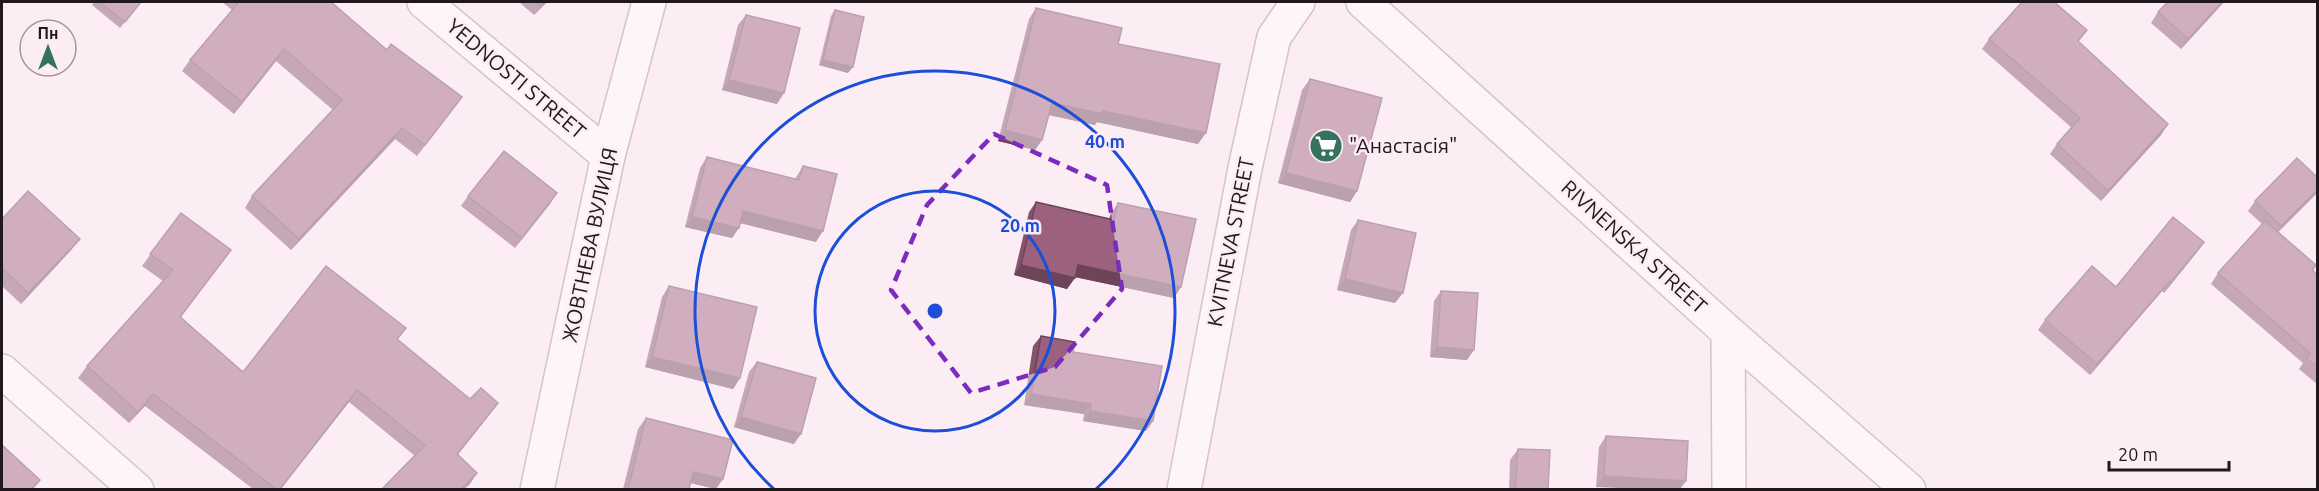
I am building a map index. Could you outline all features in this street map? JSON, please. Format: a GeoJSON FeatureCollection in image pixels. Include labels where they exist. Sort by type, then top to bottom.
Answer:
{"type":"FeatureCollection","features":[{"type":"Feature","properties":{"kind":"street","name":"YEDNOSTI STREET"},"geometry":{"type":"LineString","coordinates":[[424,2],[608,156]]}},
{"type":"Feature","properties":{"kind":"street","name":"ЖОВТНЕВА ВУЛИЦЯ"},"geometry":{"type":"LineString","coordinates":[[537,489],[608,156],[649,2]]}},
{"type":"Feature","properties":{"kind":"street","name":"KVITNEVA STREET"},"geometry":{"type":"LineString","coordinates":[[1184,489],[1245,168],[1274,37],[1298,2]]}},
{"type":"Feature","properties":{"kind":"street","name":"RIVNENSKA STREET"},"geometry":{"type":"LineString","coordinates":[[1363,2],[1728,332],[1909,489]]}},
{"type":"Feature","properties":{"kind":"street"},"geometry":{"type":"LineString","coordinates":[[1728,332],[1729,489]]}},
{"type":"Feature","properties":{"kind":"street"},"geometry":{"type":"LineString","coordinates":[[2,371],[137,489]]}},
{"type":"Feature","properties":{"kind":"highlighted area"},"geometry":{"type":"Polygon","coordinates":[[[994,134],[1107,185],[1122,289],[1055,367],[971,393],[891,290],[927,205],[994,134]]]}},
{"type":"Feature","properties":{"kind":"building"},"geometry":{"type":"Polygon","coordinates":[[[99,2],[141,2],[125,22],[99,2]]]}},
{"type":"Feature","properties":{"kind":"building"},"geometry":{"type":"Polygon","coordinates":[[[239,2],[331,2],[387,50],[391,44],[462,97],[425,145],[402,128],[299,239],[252,196],[342,100],[284,49],[242,102],[190,60],[239,2]]]}},
{"type":"Feature","properties":{"kind":"building"},"geometry":{"type":"Polygon","coordinates":[[[2022,2],[2054,2],[2087,30],[2078,41],[2168,124],[2108,191],[2057,144],[2080,118],[1989,39],[2022,2]]]}},
{"type":"Feature","properties":{"kind":"building"},"geometry":{"type":"Polygon","coordinates":[[[2168,2],[2222,2],[2188,39],[2158,12],[2168,2]]]}},
{"type":"Feature","properties":{"kind":"building"},"geometry":{"type":"Polygon","coordinates":[[[1036,8],[1122,28],[1118,44],[1220,64],[1206,133],[1103,111],[1103,114],[1052,103],[1042,140],[1005,130],[1036,8]]]}},
{"type":"Feature","properties":{"kind":"building"},"geometry":{"type":"Polygon","coordinates":[[[835,10],[864,17],[853,67],[823,60],[835,10]]]}},
{"type":"Feature","properties":{"kind":"building"},"geometry":{"type":"Polygon","coordinates":[[[746,15],[800,28],[784,93],[729,80],[746,15]]]}},
{"type":"Feature","properties":{"kind":"building","name":"\"Анастасія\""},"geometry":{"type":"Polygon","coordinates":[[[1310,79],[1382,98],[1357,191],[1286,173],[1310,79]]]}},
{"type":"Feature","properties":{"kind":"building"},"geometry":{"type":"Polygon","coordinates":[[[504,151],[557,193],[522,238],[468,196],[504,151]]]}},
{"type":"Feature","properties":{"kind":"building"},"geometry":{"type":"Polygon","coordinates":[[[707,157],[799,180],[803,166],[837,174],[823,231],[743,211],[739,228],[692,217],[707,157]]]}},
{"type":"Feature","properties":{"kind":"building"},"geometry":{"type":"Polygon","coordinates":[[[2297,158],[2318,178],[2318,189],[2281,226],[2255,201],[2297,158]]]}},
{"type":"Feature","properties":{"kind":"building"},"geometry":{"type":"Polygon","coordinates":[[[28,191],[80,239],[28,293],[2,268],[2,219],[28,191]]]}},
{"type":"Feature","properties":{"kind":"building"},"geometry":{"type":"Polygon","coordinates":[[[1036,202],[1114,220],[1118,203],[1196,219],[1181,287],[1078,265],[1075,278],[1021,265],[1036,202]]]}},
{"type":"Feature","properties":{"kind":"building"},"geometry":{"type":"Polygon","coordinates":[[[181,213],[231,250],[180,317],[243,372],[326,266],[406,328],[397,339],[470,399],[481,388],[498,403],[457,454],[477,473],[461,489],[382,489],[425,445],[357,390],[280,489],[276,489],[153,394],[138,412],[87,366],[173,270],[150,254],[181,213]]]}},
{"type":"Feature","properties":{"kind":"building"},"geometry":{"type":"Polygon","coordinates":[[[2173,217],[2204,242],[2097,364],[2045,320],[2092,266],[2116,287],[2173,217]]]}},
{"type":"Feature","properties":{"kind":"building"},"geometry":{"type":"Polygon","coordinates":[[[1358,220],[1416,233],[1403,293],[1345,279],[1358,220]]]}},
{"type":"Feature","properties":{"kind":"building"},"geometry":{"type":"Polygon","coordinates":[[[2265,221],[2316,265],[2312,270],[2318,275],[2318,368],[2306,358],[2310,353],[2218,273],[2265,221]]]}},
{"type":"Feature","properties":{"kind":"building"},"geometry":{"type":"Polygon","coordinates":[[[669,286],[757,307],[740,378],[652,357],[669,286]]]}},
{"type":"Feature","properties":{"kind":"building"},"geometry":{"type":"Polygon","coordinates":[[[1441,291],[1478,293],[1474,350],[1437,347],[1441,291]]]}},
{"type":"Feature","properties":{"kind":"building"},"geometry":{"type":"Polygon","coordinates":[[[1041,336],[1075,342],[1073,352],[1162,366],[1153,421],[1090,411],[1091,404],[1031,394],[1041,336]]]}},
{"type":"Feature","properties":{"kind":"building"},"geometry":{"type":"Polygon","coordinates":[[[757,362],[816,378],[801,434],[741,417],[757,362]]]}},
{"type":"Feature","properties":{"kind":"building"},"geometry":{"type":"Polygon","coordinates":[[[646,418],[733,440],[723,479],[693,472],[689,489],[628,489],[646,418]]]}},
{"type":"Feature","properties":{"kind":"building"},"geometry":{"type":"Polygon","coordinates":[[[1606,436],[1688,441],[1686,481],[1604,476],[1606,436]]]}},
{"type":"Feature","properties":{"kind":"building"},"geometry":{"type":"Polygon","coordinates":[[[2,445],[40,480],[32,489],[2,489],[2,445]]]}},
{"type":"Feature","properties":{"kind":"building"},"geometry":{"type":"Polygon","coordinates":[[[1518,449],[1550,450],[1548,489],[1515,489],[1518,449]]]}},
{"type":"Feature","properties":{"kind":"place","name":"\"Анастасія\""},"geometry":{"type":"Point","coordinates":[1326,146]}}]}
